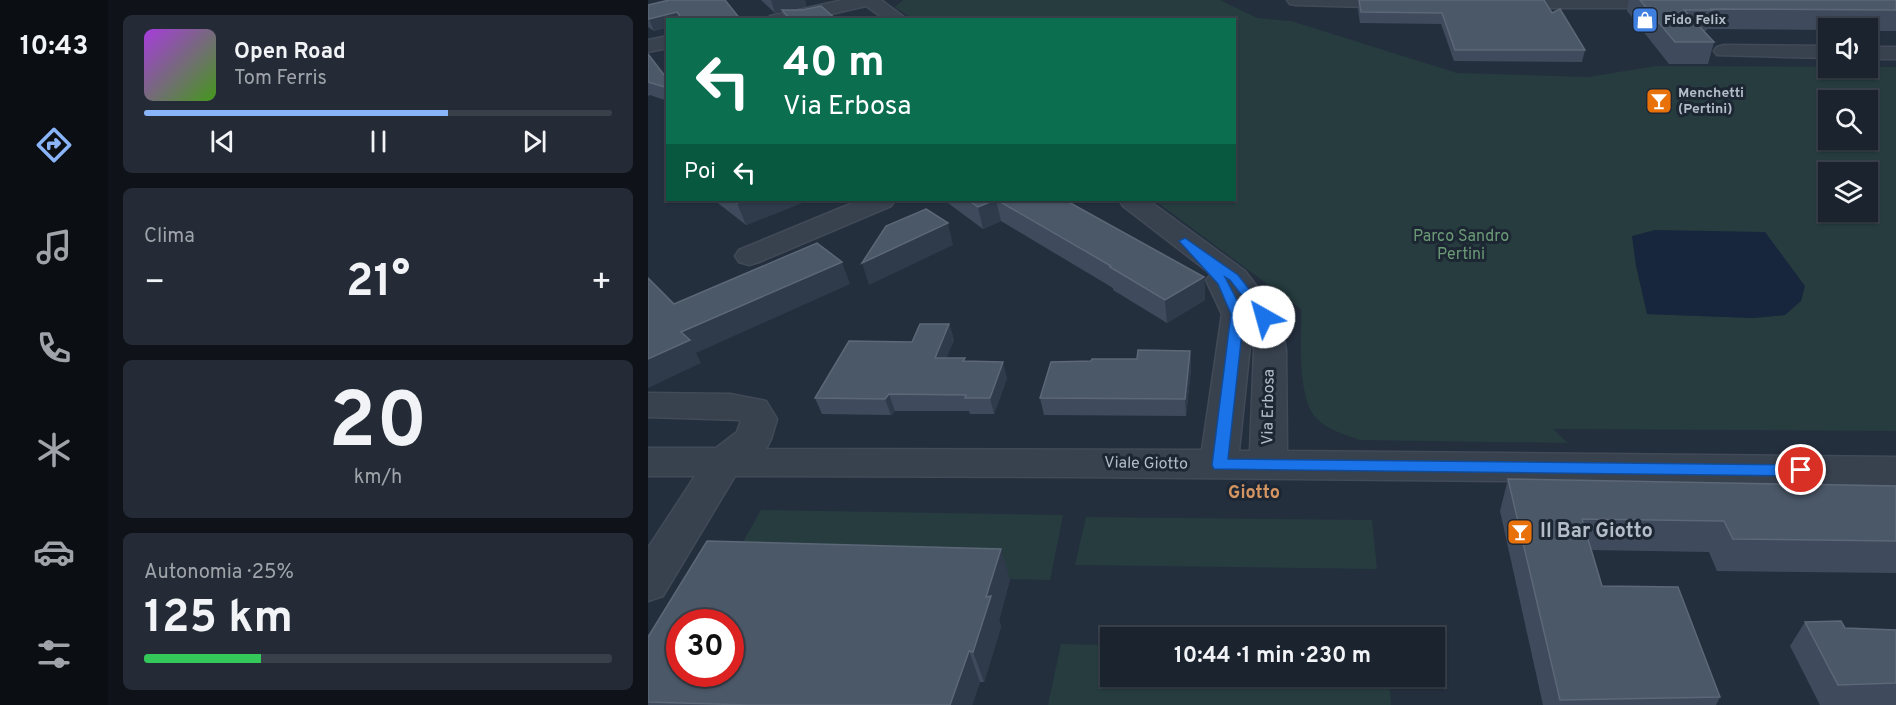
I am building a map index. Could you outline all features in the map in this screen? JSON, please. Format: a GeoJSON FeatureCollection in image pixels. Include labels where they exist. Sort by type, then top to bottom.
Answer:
{"type":"FeatureCollection","features":[{"type":"Feature","properties":{"kind":"street"},"geometry":{"type":"LineString","coordinates":[[786,18],[869,0],[896,18]]}},
{"type":"Feature","properties":{"kind":"street"},"geometry":{"type":"LineString","coordinates":[[1296,0],[1414,2]]}},
{"type":"Feature","properties":{"kind":"street"},"geometry":{"type":"LineString","coordinates":[[1486,2],[1692,2]]}},
{"type":"Feature","properties":{"kind":"street"},"geometry":{"type":"LineString","coordinates":[[842,6],[856,18]]}},
{"type":"Feature","properties":{"kind":"street"},"geometry":{"type":"LineString","coordinates":[[648,46],[666,42]]}},
{"type":"Feature","properties":{"kind":"street"},"geometry":{"type":"LineString","coordinates":[[1724,51],[1818,52]]}},
{"type":"Feature","properties":{"kind":"street"},"geometry":{"type":"LineString","coordinates":[[1878,53],[1896,53]]}},
{"type":"Feature","properties":{"kind":"street"},"geometry":{"type":"LineString","coordinates":[[749,256],[880,201]]}},
{"type":"Feature","properties":{"kind":"street","name":"Via Erbosa"},"geometry":{"type":"LineString","coordinates":[[1133,201],[1234,277],[1264,317],[1270,350],[1268,465]]}},
{"type":"Feature","properties":{"kind":"street","name":"Via Erbosa"},"geometry":{"type":"LineString","coordinates":[[1185,241],[1224,282],[1238,314],[1219,465]]}},
{"type":"Feature","properties":{"kind":"street"},"geometry":{"type":"LineString","coordinates":[[648,405],[730,406],[753,410],[759,419],[753,439],[724,462],[648,583]]}},
{"type":"Feature","properties":{"kind":"street","name":"Viale Giotto"},"geometry":{"type":"LineString","coordinates":[[648,462],[1896,471]]}},
{"type":"Feature","properties":{"kind":"green space","name":"Parco Sandro Pertini"},"geometry":{"type":"Polygon","coordinates":[[[903,0],[1220,0],[1257,18],[1291,21],[1457,73],[1588,77],[1656,66],[1818,67],[1818,78],[1878,78],[1878,67],[1896,67],[1896,431],[1553,429],[1568,443],[1360,440],[1326,426],[1310,409],[1306,397],[1302,367],[1301,309],[1155,201],[1236,201],[1236,18],[911,18],[895,7],[903,0]],[[1765,232],[1647,314],[1753,318],[1785,315],[1784,260],[1765,232]]]}},
{"type":"Feature","properties":{"kind":"green space"},"geometry":{"type":"Polygon","coordinates":[[[761,510],[1063,515],[1050,580],[726,572],[761,510]]]}},
{"type":"Feature","properties":{"kind":"green space"},"geometry":{"type":"Polygon","coordinates":[[[1086,517],[1372,520],[1377,569],[1075,565],[1086,517]]]}},
{"type":"Feature","properties":{"kind":"green space"},"geometry":{"type":"Polygon","coordinates":[[[1061,644],[1100,645],[1100,687],[1390,687],[1391,705],[1048,705],[1061,644]]]}},
{"type":"Feature","properties":{"kind":"water"},"geometry":{"type":"Polygon","coordinates":[[[1655,230],[1765,232],[1805,286],[1801,301],[1785,315],[1753,318],[1647,314],[1632,236],[1655,230]]]}},
{"type":"Feature","properties":{"kind":"building"},"geometry":{"type":"Polygon","coordinates":[[[669,0],[725,0],[739,18],[682,18],[677,12],[648,19],[648,5],[669,0]]]}},
{"type":"Feature","properties":{"kind":"building"},"geometry":{"type":"Polygon","coordinates":[[[1359,0],[1544,0],[1552,13],[1560,9],[1585,50],[1455,50],[1442,13],[1361,12],[1359,0]]]}},
{"type":"Feature","properties":{"kind":"building"},"geometry":{"type":"Polygon","coordinates":[[[1640,0],[1896,0],[1896,10],[1684,10],[1714,42],[1675,42],[1640,0]]]}},
{"type":"Feature","properties":{"kind":"building"},"geometry":{"type":"Polygon","coordinates":[[[821,6],[835,18],[789,18],[782,10],[802,10],[821,6]]]}},
{"type":"Feature","properties":{"kind":"building"},"geometry":{"type":"Polygon","coordinates":[[[648,54],[666,77],[666,87],[648,82],[648,54]]]}},
{"type":"Feature","properties":{"kind":"building"},"geometry":{"type":"Polygon","coordinates":[[[969,201],[993,201],[978,207],[969,201]]]}},
{"type":"Feature","properties":{"kind":"building"},"geometry":{"type":"Polygon","coordinates":[[[999,201],[1067,201],[1204,277],[1165,300],[999,201]]]}},
{"type":"Feature","properties":{"kind":"building"},"geometry":{"type":"Polygon","coordinates":[[[926,209],[948,223],[862,263],[886,226],[926,209]]]}},
{"type":"Feature","properties":{"kind":"building"},"geometry":{"type":"Polygon","coordinates":[[[817,243],[842,262],[681,332],[690,340],[648,359],[648,278],[674,304],[817,243]]]}},
{"type":"Feature","properties":{"kind":"building"},"geometry":{"type":"Polygon","coordinates":[[[920,324],[949,324],[935,358],[1003,362],[990,398],[965,398],[966,395],[889,394],[885,399],[815,398],[849,341],[912,342],[920,324]]]}},
{"type":"Feature","properties":{"kind":"building"},"geometry":{"type":"Polygon","coordinates":[[[1138,350],[1190,351],[1185,399],[1040,398],[1051,362],[1137,359],[1138,350]]]}},
{"type":"Feature","properties":{"kind":"building"},"geometry":{"type":"Polygon","coordinates":[[[1508,479],[1896,486],[1896,541],[1733,539],[1724,521],[1582,519],[1602,586],[1678,587],[1720,697],[1560,700],[1508,479]]]}},
{"type":"Feature","properties":{"kind":"building"},"geometry":{"type":"Polygon","coordinates":[[[707,541],[1001,549],[986,597],[991,596],[973,652],[969,651],[950,705],[748,705],[648,702],[648,637],[707,541]]]}},
{"type":"Feature","properties":{"kind":"building"},"geometry":{"type":"Polygon","coordinates":[[[1841,621],[1845,628],[1896,630],[1896,683],[1838,685],[1805,622],[1841,621]]]}},
{"type":"Feature","properties":{"kind":"place","name":"Fido Felix"},"geometry":{"type":"Point","coordinates":[1645,20]}},
{"type":"Feature","properties":{"kind":"place","name":"Menchetti (Pertini)"},"geometry":{"type":"Point","coordinates":[1659,101]}},
{"type":"Feature","properties":{"kind":"place","name":"Il Bar Giotto"},"geometry":{"type":"Point","coordinates":[1520,532]}},
{"type":"Feature","properties":{"kind":"district","name":"Giotto"},"geometry":{"type":"Point","coordinates":[1254,493]}},
{"type":"Feature","properties":{"kind":"route"},"geometry":{"type":"LineString","coordinates":[[1264,317],[1234,277],[1185,241],[1224,282],[1238,314],[1219,465],[1801,470]]}}]}
